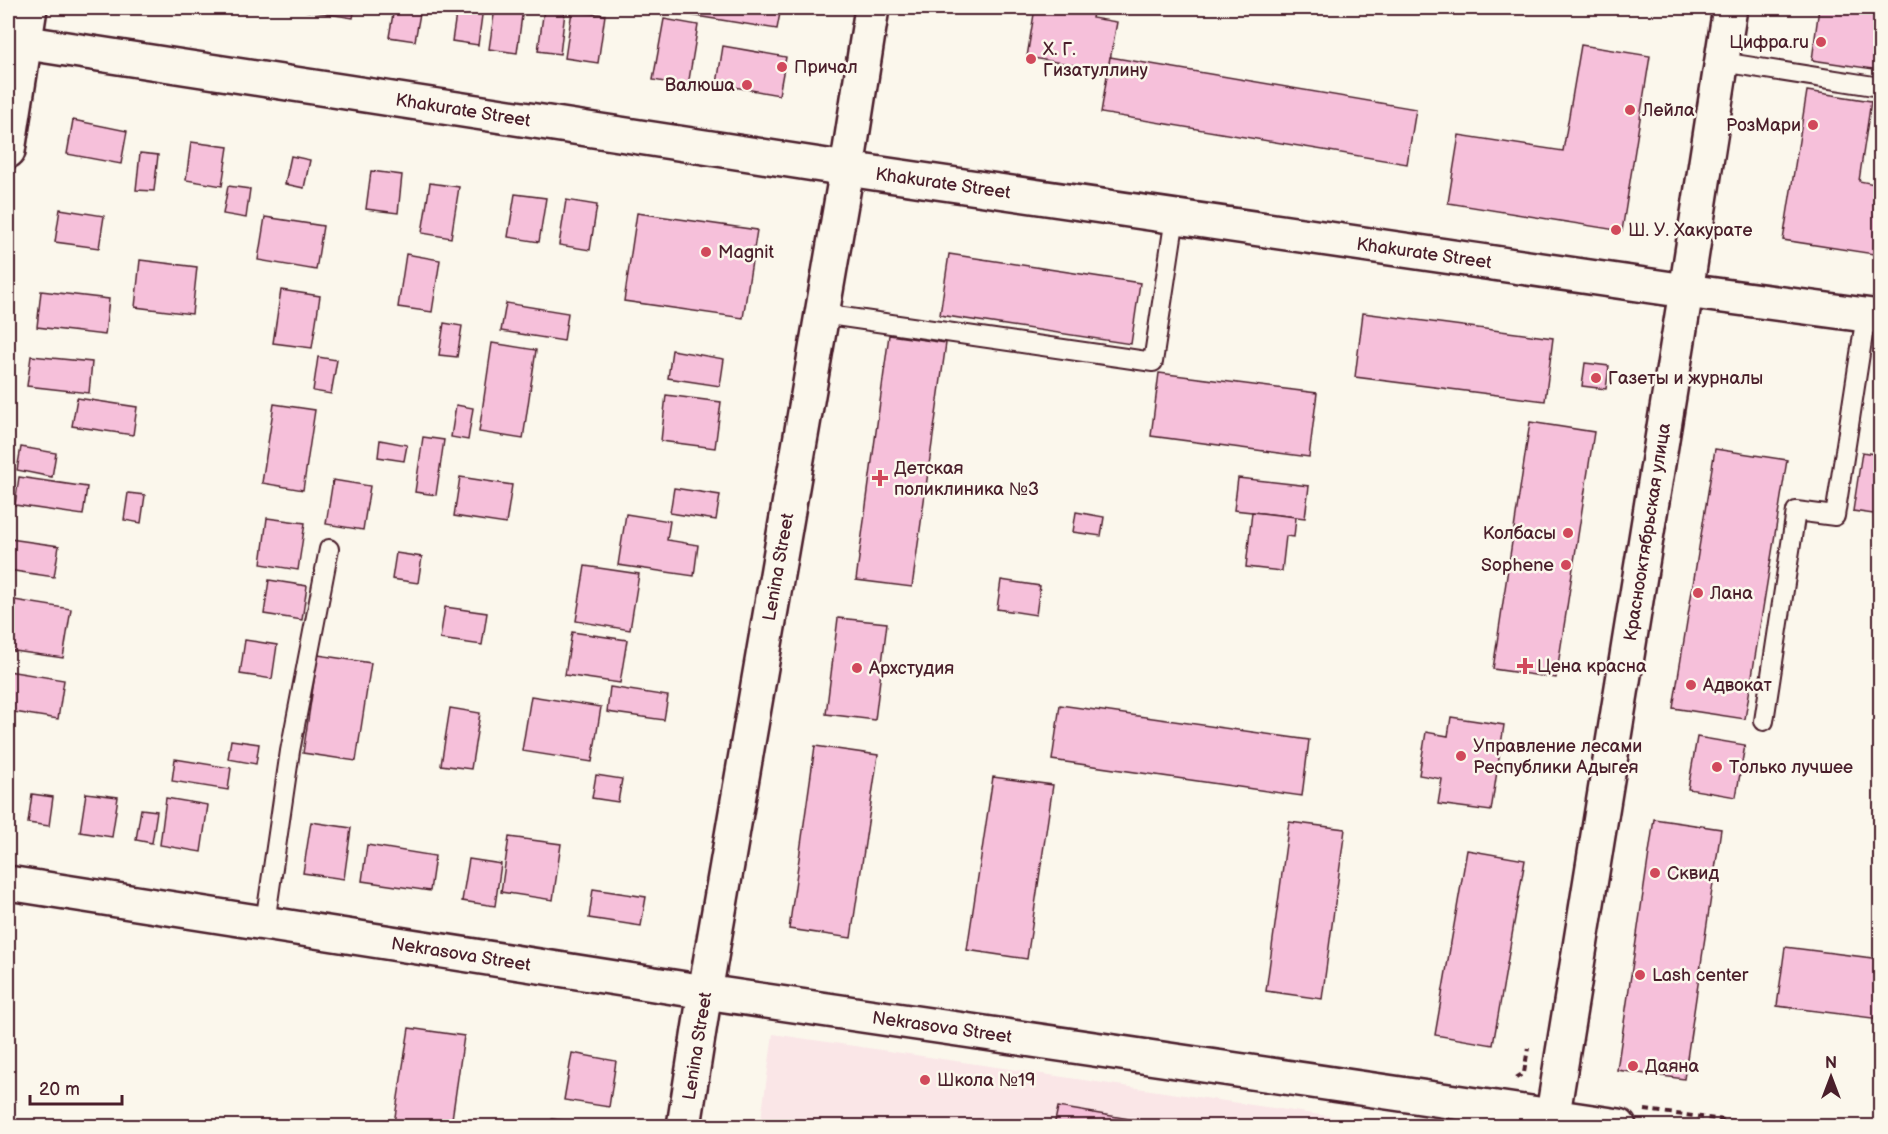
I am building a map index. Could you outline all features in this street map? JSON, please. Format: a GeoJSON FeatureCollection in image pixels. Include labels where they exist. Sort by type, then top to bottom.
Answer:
{"type":"FeatureCollection","features":[{"type":"Feature","properties":{"kind":"street"},"geometry":{"type":"LineString","coordinates":[[8,151],[16,42],[30,8]]}},
{"type":"Feature","properties":{"kind":"street","name":"Lenina Street"},"geometry":{"type":"LineString","coordinates":[[684,1126],[847,169],[872,8]]}},
{"type":"Feature","properties":{"kind":"street","name":"Краснооктябрьская улица"},"geometry":{"type":"LineString","coordinates":[[1552,1122],[1730,8]]}},
{"type":"Feature","properties":{"kind":"street","name":"Khakurate Street"},"geometry":{"type":"LineString","coordinates":[[16,42],[847,169],[1873,316]]}},
{"type":"Feature","properties":{"kind":"street","name":"Nekrasova Street"},"geometry":{"type":"LineString","coordinates":[[8,883],[1552,1122],[1619,1126]]}},
{"type":"Feature","properties":{"kind":"lane"},"geometry":{"type":"LineString","coordinates":[[1722,62],[1881,87]]}},
{"type":"Feature","properties":{"kind":"lane"},"geometry":{"type":"LineString","coordinates":[[822,314],[1153,362],[1175,217]]}},
{"type":"Feature","properties":{"kind":"lane"},"geometry":{"type":"LineString","coordinates":[[1764,721],[1796,511],[1835,516],[1873,316]]}},
{"type":"Feature","properties":{"kind":"lane"},"geometry":{"type":"LineString","coordinates":[[265,923],[290,751],[329,549]]}},
{"type":"Feature","properties":{"kind":"shaded area","name":"Школа №19"},"geometry":{"type":"Polygon","coordinates":[[[773,1034],[1394,1126],[760,1126],[773,1034]]]}},
{"type":"Feature","properties":{"kind":"building"},"geometry":{"type":"Polygon","coordinates":[[[290,8],[355,8],[353,18],[290,8]]]}},
{"type":"Feature","properties":{"kind":"building"},"geometry":{"type":"Polygon","coordinates":[[[394,8],[421,8],[415,41],[389,37],[394,8]]]}},
{"type":"Feature","properties":{"kind":"building"},"geometry":{"type":"Polygon","coordinates":[[[457,8],[483,8],[478,45],[452,41],[457,8]]]}},
{"type":"Feature","properties":{"kind":"building"},"geometry":{"type":"Polygon","coordinates":[[[495,8],[523,8],[517,53],[489,49],[495,8]]]}},
{"type":"Feature","properties":{"kind":"building"},"geometry":{"type":"Polygon","coordinates":[[[659,8],[781,8],[777,29],[659,10],[659,8]]]}},
{"type":"Feature","properties":{"kind":"building"},"geometry":{"type":"Polygon","coordinates":[[[1035,8],[1094,8],[1092,18],[1117,22],[1108,71],[1027,57],[1035,8]]]}},
{"type":"Feature","properties":{"kind":"building"},"geometry":{"type":"Polygon","coordinates":[[[1819,8],[1880,8],[1880,70],[1812,60],[1819,8]]]}},
{"type":"Feature","properties":{"kind":"building"},"geometry":{"type":"Polygon","coordinates":[[[544,9],[565,12],[560,54],[538,51],[544,9]]]}},
{"type":"Feature","properties":{"kind":"building"},"geometry":{"type":"Polygon","coordinates":[[[572,11],[605,15],[598,63],[565,58],[572,11]]]}},
{"type":"Feature","properties":{"kind":"building"},"geometry":{"type":"Polygon","coordinates":[[[664,19],[698,25],[688,86],[653,80],[664,19]]]}},
{"type":"Feature","properties":{"kind":"building"},"geometry":{"type":"Polygon","coordinates":[[[1581,45],[1650,56],[1622,231],[1448,203],[1459,135],[1563,151],[1581,45]]]}},
{"type":"Feature","properties":{"kind":"building"},"geometry":{"type":"Polygon","coordinates":[[[723,46],[786,57],[779,95],[717,84],[723,46]]]}},
{"type":"Feature","properties":{"kind":"building"},"geometry":{"type":"Polygon","coordinates":[[[1110,57],[1416,109],[1407,164],[1101,113],[1110,57]]]}},
{"type":"Feature","properties":{"kind":"building"},"geometry":{"type":"Polygon","coordinates":[[[1807,91],[1871,101],[1859,181],[1880,185],[1880,255],[1783,240],[1807,91]]]}},
{"type":"Feature","properties":{"kind":"building"},"geometry":{"type":"Polygon","coordinates":[[[73,120],[127,131],[121,164],[67,154],[73,120]]]}},
{"type":"Feature","properties":{"kind":"building"},"geometry":{"type":"Polygon","coordinates":[[[191,142],[228,147],[222,186],[186,180],[191,142]]]}},
{"type":"Feature","properties":{"kind":"building"},"geometry":{"type":"Polygon","coordinates":[[[140,153],[158,155],[154,191],[136,190],[140,153]]]}},
{"type":"Feature","properties":{"kind":"building"},"geometry":{"type":"Polygon","coordinates":[[[291,156],[310,160],[304,188],[285,184],[291,156]]]}},
{"type":"Feature","properties":{"kind":"building"},"geometry":{"type":"Polygon","coordinates":[[[371,171],[402,175],[398,213],[366,209],[371,171]]]}},
{"type":"Feature","properties":{"kind":"building"},"geometry":{"type":"Polygon","coordinates":[[[430,183],[459,187],[451,238],[422,233],[430,183]]]}},
{"type":"Feature","properties":{"kind":"building"},"geometry":{"type":"Polygon","coordinates":[[[228,186],[250,189],[246,218],[223,214],[228,186]]]}},
{"type":"Feature","properties":{"kind":"building"},"geometry":{"type":"Polygon","coordinates":[[[515,194],[546,198],[539,242],[508,237],[515,194]]]}},
{"type":"Feature","properties":{"kind":"building"},"geometry":{"type":"Polygon","coordinates":[[[566,200],[597,205],[590,250],[559,245],[566,200]]]}},
{"type":"Feature","properties":{"kind":"building"},"geometry":{"type":"Polygon","coordinates":[[[60,209],[104,216],[99,248],[55,242],[60,209]]]}},
{"type":"Feature","properties":{"kind":"building"},"geometry":{"type":"Polygon","coordinates":[[[637,213],[757,230],[743,318],[624,301],[637,213]]]}},
{"type":"Feature","properties":{"kind":"building"},"geometry":{"type":"Polygon","coordinates":[[[265,217],[323,226],[316,270],[258,260],[265,217]]]}},
{"type":"Feature","properties":{"kind":"building"},"geometry":{"type":"Polygon","coordinates":[[[406,254],[440,260],[432,312],[398,307],[406,254]]]}},
{"type":"Feature","properties":{"kind":"building"},"geometry":{"type":"Polygon","coordinates":[[[949,254],[1140,283],[1131,344],[940,315],[949,254]]]}},
{"type":"Feature","properties":{"kind":"building"},"geometry":{"type":"Polygon","coordinates":[[[140,260],[197,267],[192,314],[135,307],[140,260]]]}},
{"type":"Feature","properties":{"kind":"building"},"geometry":{"type":"Polygon","coordinates":[[[281,290],[320,296],[312,348],[273,343],[281,290]]]}},
{"type":"Feature","properties":{"kind":"building"},"geometry":{"type":"Polygon","coordinates":[[[41,291],[109,299],[105,335],[37,327],[41,291]]]}},
{"type":"Feature","properties":{"kind":"building"},"geometry":{"type":"Polygon","coordinates":[[[506,303],[568,313],[564,341],[501,331],[506,303]]]}},
{"type":"Feature","properties":{"kind":"building"},"geometry":{"type":"Polygon","coordinates":[[[1363,313],[1553,338],[1545,401],[1355,377],[1363,313]]]}},
{"type":"Feature","properties":{"kind":"building"},"geometry":{"type":"Polygon","coordinates":[[[444,323],[462,326],[457,357],[439,355],[444,323]]]}},
{"type":"Feature","properties":{"kind":"building"},"geometry":{"type":"Polygon","coordinates":[[[889,335],[946,343],[912,587],[856,580],[889,335]]]}},
{"type":"Feature","properties":{"kind":"building"},"geometry":{"type":"Polygon","coordinates":[[[492,343],[536,350],[523,439],[479,432],[492,343]]]}},
{"type":"Feature","properties":{"kind":"building"},"geometry":{"type":"Polygon","coordinates":[[[672,350],[724,359],[720,386],[668,378],[672,350]]]}},
{"type":"Feature","properties":{"kind":"building"},"geometry":{"type":"Polygon","coordinates":[[[31,356],[92,362],[89,393],[27,386],[31,356]]]}},
{"type":"Feature","properties":{"kind":"building"},"geometry":{"type":"Polygon","coordinates":[[[318,357],[337,360],[331,394],[313,391],[318,357]]]}},
{"type":"Feature","properties":{"kind":"building"},"geometry":{"type":"Polygon","coordinates":[[[1585,363],[1609,366],[1606,389],[1582,386],[1585,363]]]}},
{"type":"Feature","properties":{"kind":"building"},"geometry":{"type":"Polygon","coordinates":[[[1159,373],[1317,393],[1309,457],[1151,436],[1159,373]]]}},
{"type":"Feature","properties":{"kind":"building"},"geometry":{"type":"Polygon","coordinates":[[[666,395],[721,402],[715,448],[661,441],[666,395]]]}},
{"type":"Feature","properties":{"kind":"building"},"geometry":{"type":"Polygon","coordinates":[[[77,398],[137,407],[133,435],[72,426],[77,398]]]}},
{"type":"Feature","properties":{"kind":"building"},"geometry":{"type":"Polygon","coordinates":[[[274,404],[315,410],[303,490],[262,483],[274,404]]]}},
{"type":"Feature","properties":{"kind":"building"},"geometry":{"type":"Polygon","coordinates":[[[456,405],[473,408],[468,440],[451,437],[456,405]]]}},
{"type":"Feature","properties":{"kind":"building"},"geometry":{"type":"Polygon","coordinates":[[[1530,422],[1594,432],[1556,678],[1493,669],[1530,422]]]}},
{"type":"Feature","properties":{"kind":"building"},"geometry":{"type":"Polygon","coordinates":[[[423,437],[444,440],[436,495],[415,492],[423,437]]]}},
{"type":"Feature","properties":{"kind":"building"},"geometry":{"type":"Polygon","coordinates":[[[380,440],[407,445],[404,461],[378,457],[380,440]]]}},
{"type":"Feature","properties":{"kind":"building"},"geometry":{"type":"Polygon","coordinates":[[[21,447],[56,453],[52,477],[17,470],[21,447]]]}},
{"type":"Feature","properties":{"kind":"building"},"geometry":{"type":"Polygon","coordinates":[[[1715,449],[1787,460],[1745,719],[1673,708],[1715,449]]]}},
{"type":"Feature","properties":{"kind":"building"},"geometry":{"type":"Polygon","coordinates":[[[1862,452],[1880,455],[1880,515],[1853,511],[1862,452]]]}},
{"type":"Feature","properties":{"kind":"building"},"geometry":{"type":"Polygon","coordinates":[[[19,477],[87,487],[83,515],[15,505],[19,477]]]}},
{"type":"Feature","properties":{"kind":"building"},"geometry":{"type":"Polygon","coordinates":[[[460,477],[512,485],[506,524],[454,516],[460,477]]]}},
{"type":"Feature","properties":{"kind":"building"},"geometry":{"type":"Polygon","coordinates":[[[1238,478],[1309,486],[1305,518],[1234,510],[1238,478]]]}},
{"type":"Feature","properties":{"kind":"building"},"geometry":{"type":"Polygon","coordinates":[[[333,480],[370,486],[363,530],[326,524],[333,480]]]}},
{"type":"Feature","properties":{"kind":"building"},"geometry":{"type":"Polygon","coordinates":[[[674,488],[720,495],[716,520],[670,513],[674,488]]]}},
{"type":"Feature","properties":{"kind":"building"},"geometry":{"type":"Polygon","coordinates":[[[128,493],[145,495],[141,523],[124,520],[128,493]]]}},
{"type":"Feature","properties":{"kind":"building"},"geometry":{"type":"Polygon","coordinates":[[[1076,512],[1104,517],[1101,536],[1073,532],[1076,512]]]}},
{"type":"Feature","properties":{"kind":"building"},"geometry":{"type":"Polygon","coordinates":[[[1252,512],[1296,517],[1294,537],[1286,536],[1282,571],[1246,567],[1252,512]]]}},
{"type":"Feature","properties":{"kind":"building"},"geometry":{"type":"Polygon","coordinates":[[[626,514],[670,521],[667,540],[698,545],[694,576],[618,565],[626,514]]]}},
{"type":"Feature","properties":{"kind":"building"},"geometry":{"type":"Polygon","coordinates":[[[267,518],[305,523],[298,570],[261,564],[267,518]]]}},
{"type":"Feature","properties":{"kind":"building"},"geometry":{"type":"Polygon","coordinates":[[[10,539],[59,546],[54,577],[8,570],[10,539]]]}},
{"type":"Feature","properties":{"kind":"building"},"geometry":{"type":"Polygon","coordinates":[[[396,553],[422,557],[418,583],[392,579],[396,553]]]}},
{"type":"Feature","properties":{"kind":"building"},"geometry":{"type":"Polygon","coordinates":[[[585,566],[639,574],[630,630],[576,621],[585,566]]]}},
{"type":"Feature","properties":{"kind":"building"},"geometry":{"type":"Polygon","coordinates":[[[269,580],[307,586],[302,620],[264,614],[269,580]]]}},
{"type":"Feature","properties":{"kind":"building"},"geometry":{"type":"Polygon","coordinates":[[[1001,580],[1040,586],[1036,615],[997,609],[1001,580]]]}},
{"type":"Feature","properties":{"kind":"building"},"geometry":{"type":"Polygon","coordinates":[[[8,599],[71,609],[63,658],[8,650],[8,599]]]}},
{"type":"Feature","properties":{"kind":"building"},"geometry":{"type":"Polygon","coordinates":[[[445,607],[487,613],[482,645],[440,639],[445,607]]]}},
{"type":"Feature","properties":{"kind":"building","name":"Архстудия"},"geometry":{"type":"Polygon","coordinates":[[[838,618],[887,623],[875,720],[826,714],[838,618]]]}},
{"type":"Feature","properties":{"kind":"building"},"geometry":{"type":"Polygon","coordinates":[[[572,632],[627,640],[620,683],[565,675],[572,632]]]}},
{"type":"Feature","properties":{"kind":"building"},"geometry":{"type":"Polygon","coordinates":[[[245,640],[277,645],[272,679],[240,674],[245,640]]]}},
{"type":"Feature","properties":{"kind":"building"},"geometry":{"type":"Polygon","coordinates":[[[318,655],[371,663],[356,761],[303,753],[318,655]]]}},
{"type":"Feature","properties":{"kind":"building"},"geometry":{"type":"Polygon","coordinates":[[[8,671],[64,680],[58,719],[8,711],[8,671]]]}},
{"type":"Feature","properties":{"kind":"building"},"geometry":{"type":"Polygon","coordinates":[[[610,687],[668,696],[664,720],[607,712],[610,687]]]}},
{"type":"Feature","properties":{"kind":"building"},"geometry":{"type":"Polygon","coordinates":[[[531,696],[601,707],[592,762],[522,751],[531,696]]]}},
{"type":"Feature","properties":{"kind":"building"},"geometry":{"type":"Polygon","coordinates":[[[1060,705],[1309,740],[1302,796],[1052,760],[1060,705]]]}},
{"type":"Feature","properties":{"kind":"building"},"geometry":{"type":"Polygon","coordinates":[[[450,708],[480,713],[471,769],[441,765],[450,708]]]}},
{"type":"Feature","properties":{"kind":"building","name":"Управление лесами Республики Адыгея"},"geometry":{"type":"Polygon","coordinates":[[[1451,717],[1504,725],[1491,811],[1438,804],[1442,779],[1419,775],[1426,732],[1448,736],[1451,717]]]}},
{"type":"Feature","properties":{"kind":"building","name":"Только лучшее"},"geometry":{"type":"Polygon","coordinates":[[[1697,737],[1745,745],[1736,797],[1688,789],[1697,737]]]}},
{"type":"Feature","properties":{"kind":"building"},"geometry":{"type":"Polygon","coordinates":[[[231,740],[259,744],[256,764],[228,759],[231,740]]]}},
{"type":"Feature","properties":{"kind":"building"},"geometry":{"type":"Polygon","coordinates":[[[815,746],[878,755],[851,938],[789,929],[815,746]]]}},
{"type":"Feature","properties":{"kind":"building"},"geometry":{"type":"Polygon","coordinates":[[[175,759],[231,768],[228,790],[172,781],[175,759]]]}},
{"type":"Feature","properties":{"kind":"building"},"geometry":{"type":"Polygon","coordinates":[[[596,775],[622,779],[618,802],[592,798],[596,775]]]}},
{"type":"Feature","properties":{"kind":"building"},"geometry":{"type":"Polygon","coordinates":[[[993,777],[1053,785],[1027,959],[967,950],[993,777]]]}},
{"type":"Feature","properties":{"kind":"building"},"geometry":{"type":"Polygon","coordinates":[[[86,793],[118,797],[112,837],[80,832],[86,793]]]}},
{"type":"Feature","properties":{"kind":"building"},"geometry":{"type":"Polygon","coordinates":[[[32,794],[53,797],[49,826],[28,823],[32,794]]]}},
{"type":"Feature","properties":{"kind":"building"},"geometry":{"type":"Polygon","coordinates":[[[166,798],[208,805],[201,852],[160,845],[166,798]]]}},
{"type":"Feature","properties":{"kind":"building"},"geometry":{"type":"Polygon","coordinates":[[[141,809],[157,811],[152,843],[136,840],[141,809]]]}},
{"type":"Feature","properties":{"kind":"building"},"geometry":{"type":"Polygon","coordinates":[[[1654,819],[1721,829],[1684,1079],[1617,1070],[1654,819]]]}},
{"type":"Feature","properties":{"kind":"building"},"geometry":{"type":"Polygon","coordinates":[[[311,822],[351,828],[344,879],[303,873],[311,822]]]}},
{"type":"Feature","properties":{"kind":"building"},"geometry":{"type":"Polygon","coordinates":[[[1289,822],[1345,829],[1322,999],[1266,991],[1289,822]]]}},
{"type":"Feature","properties":{"kind":"building"},"geometry":{"type":"Polygon","coordinates":[[[509,837],[561,844],[553,900],[501,892],[509,837]]]}},
{"type":"Feature","properties":{"kind":"building"},"geometry":{"type":"Polygon","coordinates":[[[367,845],[435,856],[430,891],[362,881],[367,845]]]}},
{"type":"Feature","properties":{"kind":"building"},"geometry":{"type":"Polygon","coordinates":[[[1467,850],[1525,860],[1493,1045],[1435,1035],[1467,850]]]}},
{"type":"Feature","properties":{"kind":"building"},"geometry":{"type":"Polygon","coordinates":[[[469,859],[501,864],[495,906],[462,901],[469,859]]]}},
{"type":"Feature","properties":{"kind":"building"},"geometry":{"type":"Polygon","coordinates":[[[593,889],[646,897],[641,926],[589,918],[593,889]]]}},
{"type":"Feature","properties":{"kind":"building"},"geometry":{"type":"Polygon","coordinates":[[[1785,947],[1880,959],[1880,1019],[1777,1006],[1785,947]]]}},
{"type":"Feature","properties":{"kind":"building"},"geometry":{"type":"Polygon","coordinates":[[[409,1028],[464,1036],[451,1126],[394,1123],[409,1028]]]}},
{"type":"Feature","properties":{"kind":"building"},"geometry":{"type":"Polygon","coordinates":[[[572,1053],[616,1061],[609,1107],[564,1100],[572,1053]]]}},
{"type":"Feature","properties":{"kind":"building"},"geometry":{"type":"Polygon","coordinates":[[[1058,1107],[1171,1126],[1054,1126],[1058,1107]]]}},
{"type":"Feature","properties":{"kind":"building"},"geometry":{"type":"Polygon","coordinates":[[[552,1119],[603,1126],[550,1126],[552,1119]]]}},
{"type":"Feature","properties":{"kind":"place","name":"Цифра.ru"},"geometry":{"type":"Point","coordinates":[1821,42]}},
{"type":"Feature","properties":{"kind":"place","name":"Х. Г. Гизатуллину"},"geometry":{"type":"Point","coordinates":[1031,59]}},
{"type":"Feature","properties":{"kind":"place","name":"Причал"},"geometry":{"type":"Point","coordinates":[782,67]}},
{"type":"Feature","properties":{"kind":"place","name":"Валюша"},"geometry":{"type":"Point","coordinates":[747,85]}},
{"type":"Feature","properties":{"kind":"place","name":"Лейла"},"geometry":{"type":"Point","coordinates":[1630,110]}},
{"type":"Feature","properties":{"kind":"place","name":"РозМари"},"geometry":{"type":"Point","coordinates":[1813,125]}},
{"type":"Feature","properties":{"kind":"place","name":"Ш. У. Хакурате"},"geometry":{"type":"Point","coordinates":[1616,230]}},
{"type":"Feature","properties":{"kind":"place","name":"Magnit"},"geometry":{"type":"Point","coordinates":[706,252]}},
{"type":"Feature","properties":{"kind":"place","name":"Газеты и журналы"},"geometry":{"type":"Point","coordinates":[1596,378]}},
{"type":"Feature","properties":{"kind":"place","name":"Детская поликлиника №3"},"geometry":{"type":"Point","coordinates":[880,478]}},
{"type":"Feature","properties":{"kind":"place","name":"Колбасы"},"geometry":{"type":"Point","coordinates":[1568,533]}},
{"type":"Feature","properties":{"kind":"place","name":"Sophene"},"geometry":{"type":"Point","coordinates":[1566,565]}},
{"type":"Feature","properties":{"kind":"place","name":"Лана"},"geometry":{"type":"Point","coordinates":[1698,593]}},
{"type":"Feature","properties":{"kind":"place","name":"Цена красна"},"geometry":{"type":"Point","coordinates":[1525,666]}},
{"type":"Feature","properties":{"kind":"place","name":"Архстудия"},"geometry":{"type":"Point","coordinates":[857,668]}},
{"type":"Feature","properties":{"kind":"place","name":"Адвокат"},"geometry":{"type":"Point","coordinates":[1691,685]}},
{"type":"Feature","properties":{"kind":"place","name":"Управление лесами Республики Адыгея"},"geometry":{"type":"Point","coordinates":[1461,756]}},
{"type":"Feature","properties":{"kind":"place","name":"Только лучшее"},"geometry":{"type":"Point","coordinates":[1717,767]}},
{"type":"Feature","properties":{"kind":"place","name":"Сквид"},"geometry":{"type":"Point","coordinates":[1655,873]}},
{"type":"Feature","properties":{"kind":"place","name":"Lash center"},"geometry":{"type":"Point","coordinates":[1640,975]}},
{"type":"Feature","properties":{"kind":"place","name":"Даяна"},"geometry":{"type":"Point","coordinates":[1633,1066]}},
{"type":"Feature","properties":{"kind":"place","name":"Школа №19"},"geometry":{"type":"Point","coordinates":[925,1080]}}]}
